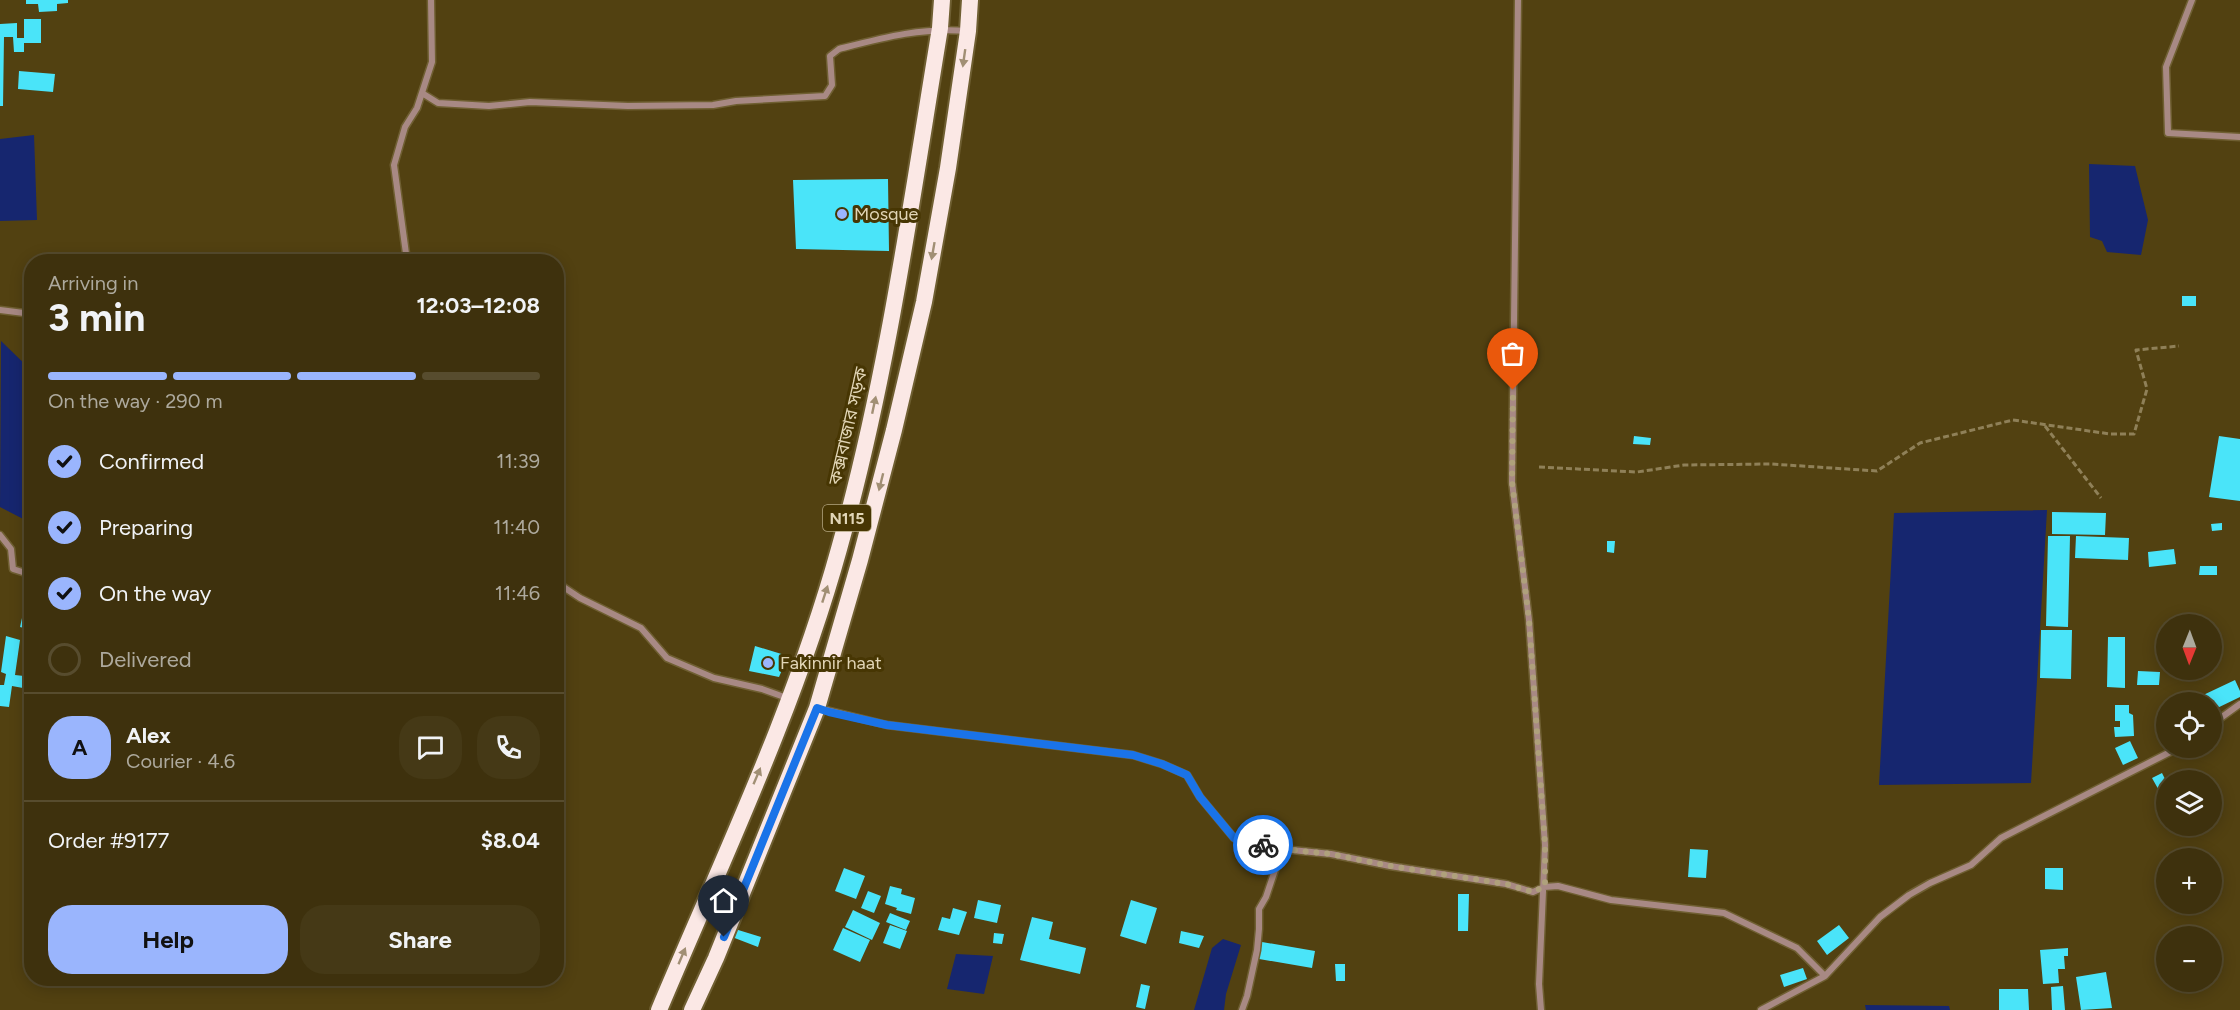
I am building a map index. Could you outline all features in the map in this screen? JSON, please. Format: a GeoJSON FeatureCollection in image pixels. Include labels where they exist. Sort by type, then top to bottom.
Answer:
{"type":"FeatureCollection","features":[{"type":"Feature","properties":{"kind":"highway","name":"কক্সবাজার সড়ক"},"geometry":{"type":"LineString","coordinates":[[659,1010],[790,699],[839,550],[870,425],[897,297],[940,28],[942,0]]}},
{"type":"Feature","properties":{"kind":"highway","name":"N115"},"geometry":{"type":"LineString","coordinates":[[695,1009],[817,708],[863,549],[924,302],[948,168],[968,31],[970,0]]}},
{"type":"Feature","properties":{"kind":"street"},"geometry":{"type":"LineString","coordinates":[[405,254],[394,165],[405,127],[417,108],[432,62],[431,0]]}},
{"type":"Feature","properties":{"kind":"street"},"geometry":{"type":"LineString","coordinates":[[1518,0],[1512,482],[1529,620],[1545,845],[1539,984],[1541,1010]]}},
{"type":"Feature","properties":{"kind":"street"},"geometry":{"type":"LineString","coordinates":[[2192,0],[2166,67],[2168,133],[2240,137]]}},
{"type":"Feature","properties":{"kind":"street"},"geometry":{"type":"LineString","coordinates":[[422,93],[438,103],[489,106],[530,102],[694,106],[825,96],[832,85],[830,56],[838,50],[881,38],[940,28],[968,31]]}},
{"type":"Feature","properties":{"kind":"street"},"geometry":{"type":"LineString","coordinates":[[0,310],[24,313]]}},
{"type":"Feature","properties":{"kind":"street"},"geometry":{"type":"LineString","coordinates":[[0,535],[11,549],[13,568],[24,572]]}},
{"type":"Feature","properties":{"kind":"street"},"geometry":{"type":"LineString","coordinates":[[564,587],[580,598],[641,628],[667,658],[714,678],[762,689],[790,699]]}},
{"type":"Feature","properties":{"kind":"street"},"geometry":{"type":"LineString","coordinates":[[2222,717],[2240,704]]}},
{"type":"Feature","properties":{"kind":"street"},"geometry":{"type":"LineString","coordinates":[[817,708],[887,725],[1133,755],[1187,775],[1200,797],[1234,838],[1282,849],[1331,854],[1390,866],[1506,884],[1533,892],[1545,886],[1558,886],[1611,900],[1724,913],[1797,948],[1825,976]]}},
{"type":"Feature","properties":{"kind":"street"},"geometry":{"type":"LineString","coordinates":[[1761,1010],[1825,976],[1880,917],[1909,895],[1971,865],[2001,838],[2158,758]]}},
{"type":"Feature","properties":{"kind":"street"},"geometry":{"type":"LineString","coordinates":[[1242,1010],[1257,950],[1258,909],[1266,897],[1282,849]]}},
{"type":"Feature","properties":{"kind":"path"},"geometry":{"type":"LineString","coordinates":[[1539,467],[1637,472],[1684,465],[1771,464],[1877,471],[1920,443],[2013,420],[2110,434],[2134,434],[2147,389],[2136,350],[2179,346]]}},
{"type":"Feature","properties":{"kind":"path"},"geometry":{"type":"LineString","coordinates":[[2044,425],[2101,498]]}},
{"type":"Feature","properties":{"kind":"shaded area"},"geometry":{"type":"Polygon","coordinates":[[[34,135],[37,220],[0,221],[0,139],[34,135]]]}},
{"type":"Feature","properties":{"kind":"shaded area"},"geometry":{"type":"Polygon","coordinates":[[[2089,164],[2135,166],[2148,220],[2141,255],[2107,252],[2102,241],[2090,237],[2089,164]]]}},
{"type":"Feature","properties":{"kind":"shaded area"},"geometry":{"type":"Polygon","coordinates":[[[1,341],[24,363],[24,519],[0,507],[1,341]]]}},
{"type":"Feature","properties":{"kind":"shaded area"},"geometry":{"type":"Polygon","coordinates":[[[2047,510],[2031,783],[1879,785],[1894,513],[2047,510]]]}},
{"type":"Feature","properties":{"kind":"shaded area"},"geometry":{"type":"Polygon","coordinates":[[[1223,939],[1241,945],[1226,994],[1224,1010],[1194,1010],[1212,948],[1223,939]]]}},
{"type":"Feature","properties":{"kind":"shaded area"},"geometry":{"type":"Polygon","coordinates":[[[956,954],[993,956],[984,994],[947,989],[956,954]]]}},
{"type":"Feature","properties":{"kind":"shaded area"},"geometry":{"type":"Polygon","coordinates":[[[1865,1005],[1949,1006],[1950,1010],[1866,1010],[1865,1005]]]}},
{"type":"Feature","properties":{"kind":"building"},"geometry":{"type":"Polygon","coordinates":[[[26,0],[68,0],[68,3],[57,4],[57,11],[39,12],[38,4],[26,4],[26,0]]]}},
{"type":"Feature","properties":{"kind":"building"},"geometry":{"type":"Polygon","coordinates":[[[24,19],[41,19],[41,43],[24,43],[24,52],[14,52],[13,37],[4,37],[3,106],[0,106],[0,24],[17,23],[17,38],[24,38],[24,19]]]}},
{"type":"Feature","properties":{"kind":"building"},"geometry":{"type":"Polygon","coordinates":[[[19,71],[55,74],[53,92],[18,89],[19,71]]]}},
{"type":"Feature","properties":{"kind":"building","name":"Mosque"},"geometry":{"type":"Polygon","coordinates":[[[888,179],[889,251],[796,249],[793,180],[888,179]]]}},
{"type":"Feature","properties":{"kind":"building"},"geometry":{"type":"Polygon","coordinates":[[[2182,296],[2196,296],[2196,306],[2182,306],[2182,296]]]}},
{"type":"Feature","properties":{"kind":"building"},"geometry":{"type":"Polygon","coordinates":[[[1634,436],[1651,438],[1650,445],[1633,444],[1634,436]]]}},
{"type":"Feature","properties":{"kind":"building"},"geometry":{"type":"Polygon","coordinates":[[[2219,436],[2240,439],[2240,501],[2209,497],[2219,436]]]}},
{"type":"Feature","properties":{"kind":"building"},"geometry":{"type":"Polygon","coordinates":[[[2052,512],[2106,513],[2105,535],[2052,534],[2052,512]]]}},
{"type":"Feature","properties":{"kind":"building"},"geometry":{"type":"Polygon","coordinates":[[[2222,523],[2222,530],[2212,531],[2211,524],[2222,523]]]}},
{"type":"Feature","properties":{"kind":"building"},"geometry":{"type":"Polygon","coordinates":[[[2048,536],[2070,536],[2068,627],[2046,626],[2048,536]]]}},
{"type":"Feature","properties":{"kind":"building"},"geometry":{"type":"Polygon","coordinates":[[[2076,536],[2129,538],[2128,560],[2075,558],[2076,536]]]}},
{"type":"Feature","properties":{"kind":"building"},"geometry":{"type":"Polygon","coordinates":[[[1607,541],[1615,541],[1614,553],[1607,552],[1607,541]]]}},
{"type":"Feature","properties":{"kind":"building"},"geometry":{"type":"Polygon","coordinates":[[[2174,549],[2176,564],[2149,567],[2148,552],[2174,549]]]}},
{"type":"Feature","properties":{"kind":"building"},"geometry":{"type":"Polygon","coordinates":[[[2200,566],[2217,566],[2217,575],[2199,575],[2200,566]]]}},
{"type":"Feature","properties":{"kind":"building"},"geometry":{"type":"Polygon","coordinates":[[[22,618],[24,619],[24,628],[20,627],[22,618]]]}},
{"type":"Feature","properties":{"kind":"building"},"geometry":{"type":"Polygon","coordinates":[[[2041,630],[2072,630],[2071,679],[2040,678],[2041,630]]]}},
{"type":"Feature","properties":{"kind":"building"},"geometry":{"type":"Polygon","coordinates":[[[6,636],[20,640],[15,675],[24,676],[23,688],[12,686],[9,707],[0,706],[0,685],[4,685],[6,674],[1,672],[6,636]]]}},
{"type":"Feature","properties":{"kind":"building"},"geometry":{"type":"Polygon","coordinates":[[[2108,637],[2125,637],[2125,688],[2107,687],[2108,637]]]}},
{"type":"Feature","properties":{"kind":"building","name":"Fakinnir haat"},"geometry":{"type":"Polygon","coordinates":[[[755,646],[788,656],[779,677],[749,671],[755,646]]]}},
{"type":"Feature","properties":{"kind":"building"},"geometry":{"type":"Polygon","coordinates":[[[2138,671],[2156,672],[2156,680],[2159,680],[2159,685],[2137,685],[2138,671]]]}},
{"type":"Feature","properties":{"kind":"building"},"geometry":{"type":"Polygon","coordinates":[[[2235,680],[2240,697],[2222,706],[2222,692],[2210,692],[2235,680]]]}},
{"type":"Feature","properties":{"kind":"building"},"geometry":{"type":"Polygon","coordinates":[[[2115,705],[2129,705],[2129,713],[2133,715],[2134,736],[2115,737],[2114,727],[2120,727],[2120,721],[2115,721],[2115,705]]]}},
{"type":"Feature","properties":{"kind":"building"},"geometry":{"type":"Polygon","coordinates":[[[2130,741],[2138,758],[2123,765],[2115,748],[2130,741]]]}},
{"type":"Feature","properties":{"kind":"building"},"geometry":{"type":"Polygon","coordinates":[[[1690,849],[1708,850],[1706,878],[1688,877],[1690,849]]]}},
{"type":"Feature","properties":{"kind":"building"},"geometry":{"type":"Polygon","coordinates":[[[844,868],[865,876],[856,899],[835,891],[844,868]]]}},
{"type":"Feature","properties":{"kind":"building"},"geometry":{"type":"Polygon","coordinates":[[[2045,868],[2063,868],[2063,890],[2045,889],[2045,868]]]}},
{"type":"Feature","properties":{"kind":"building"},"geometry":{"type":"Polygon","coordinates":[[[890,886],[902,889],[901,894],[915,898],[911,914],[885,904],[890,886]]]}},
{"type":"Feature","properties":{"kind":"building"},"geometry":{"type":"Polygon","coordinates":[[[868,891],[881,896],[874,913],[861,908],[868,891]]]}},
{"type":"Feature","properties":{"kind":"building"},"geometry":{"type":"Polygon","coordinates":[[[1458,894],[1469,894],[1468,931],[1458,931],[1458,894]]]}},
{"type":"Feature","properties":{"kind":"building"},"geometry":{"type":"Polygon","coordinates":[[[978,900],[1001,905],[997,923],[974,918],[978,900]]]}},
{"type":"Feature","properties":{"kind":"building"},"geometry":{"type":"Polygon","coordinates":[[[1131,900],[1157,908],[1146,944],[1120,936],[1131,900]]]}},
{"type":"Feature","properties":{"kind":"building"},"geometry":{"type":"Polygon","coordinates":[[[953,908],[967,912],[959,935],[938,930],[942,917],[950,919],[953,908]]]}},
{"type":"Feature","properties":{"kind":"building"},"geometry":{"type":"Polygon","coordinates":[[[853,910],[880,923],[872,940],[845,927],[853,910]]]}},
{"type":"Feature","properties":{"kind":"building"},"geometry":{"type":"Polygon","coordinates":[[[890,913],[910,921],[906,930],[886,922],[890,913]]]}},
{"type":"Feature","properties":{"kind":"building"},"geometry":{"type":"Polygon","coordinates":[[[1032,917],[1053,922],[1049,939],[1086,948],[1080,974],[1020,960],[1032,917]]]}},
{"type":"Feature","properties":{"kind":"building"},"geometry":{"type":"Polygon","coordinates":[[[890,925],[907,931],[900,949],[883,943],[890,925]]]}},
{"type":"Feature","properties":{"kind":"building"},"geometry":{"type":"Polygon","coordinates":[[[1839,925],[1849,938],[1827,955],[1817,941],[1839,925]]]}},
{"type":"Feature","properties":{"kind":"building"},"geometry":{"type":"Polygon","coordinates":[[[843,928],[870,940],[860,962],[833,950],[843,928]]]}},
{"type":"Feature","properties":{"kind":"building"},"geometry":{"type":"Polygon","coordinates":[[[735,929],[761,937],[758,947],[732,937],[735,929]]]}},
{"type":"Feature","properties":{"kind":"building"},"geometry":{"type":"Polygon","coordinates":[[[1181,931],[1204,936],[1199,948],[1179,943],[1181,931]]]}},
{"type":"Feature","properties":{"kind":"building"},"geometry":{"type":"Polygon","coordinates":[[[994,933],[1004,934],[1002,944],[993,943],[994,933]]]}},
{"type":"Feature","properties":{"kind":"building"},"geometry":{"type":"Polygon","coordinates":[[[1262,942],[1315,951],[1312,968],[1259,959],[1262,942]]]}},
{"type":"Feature","properties":{"kind":"building"},"geometry":{"type":"Polygon","coordinates":[[[2068,948],[2068,956],[2064,956],[2065,969],[2058,969],[2059,983],[2043,984],[2040,950],[2068,948]]]}},
{"type":"Feature","properties":{"kind":"building"},"geometry":{"type":"Polygon","coordinates":[[[1335,964],[1345,964],[1345,981],[1336,981],[1335,964]]]}},
{"type":"Feature","properties":{"kind":"building"},"geometry":{"type":"Polygon","coordinates":[[[1803,968],[1807,979],[1784,987],[1780,975],[1803,968]]]}},
{"type":"Feature","properties":{"kind":"building"},"geometry":{"type":"Polygon","coordinates":[[[2106,972],[2112,1008],[2081,1010],[2076,977],[2106,972]]]}},
{"type":"Feature","properties":{"kind":"building"},"geometry":{"type":"Polygon","coordinates":[[[1141,984],[1150,986],[1145,1009],[1136,1007],[1141,984]]]}},
{"type":"Feature","properties":{"kind":"building"},"geometry":{"type":"Polygon","coordinates":[[[2063,986],[2065,1010],[2052,1010],[2051,987],[2063,986]]]}},
{"type":"Feature","properties":{"kind":"building"},"geometry":{"type":"Polygon","coordinates":[[[1999,989],[2028,989],[2029,1010],[1999,1010],[1999,989]]]}},
{"type":"Feature","properties":{"kind":"way so far"},"geometry":{"type":"LineString","coordinates":[[1263,845],[1331,854],[1390,866],[1506,884],[1533,892],[1545,886],[1545,845],[1529,620],[1512,482],[1513,390]]}},
{"type":"Feature","properties":{"kind":"place","name":"Mosque"},"geometry":{"type":"Point","coordinates":[842,214]}},
{"type":"Feature","properties":{"kind":"place","name":"Fakinnir haat"},"geometry":{"type":"Point","coordinates":[768,663]}},
{"type":"Feature","properties":{"kind":"route"},"geometry":{"type":"LineString","coordinates":[[724,937],[817,708],[887,725],[1133,755],[1187,775],[1200,797],[1234,838],[1263,845]]}}]}
